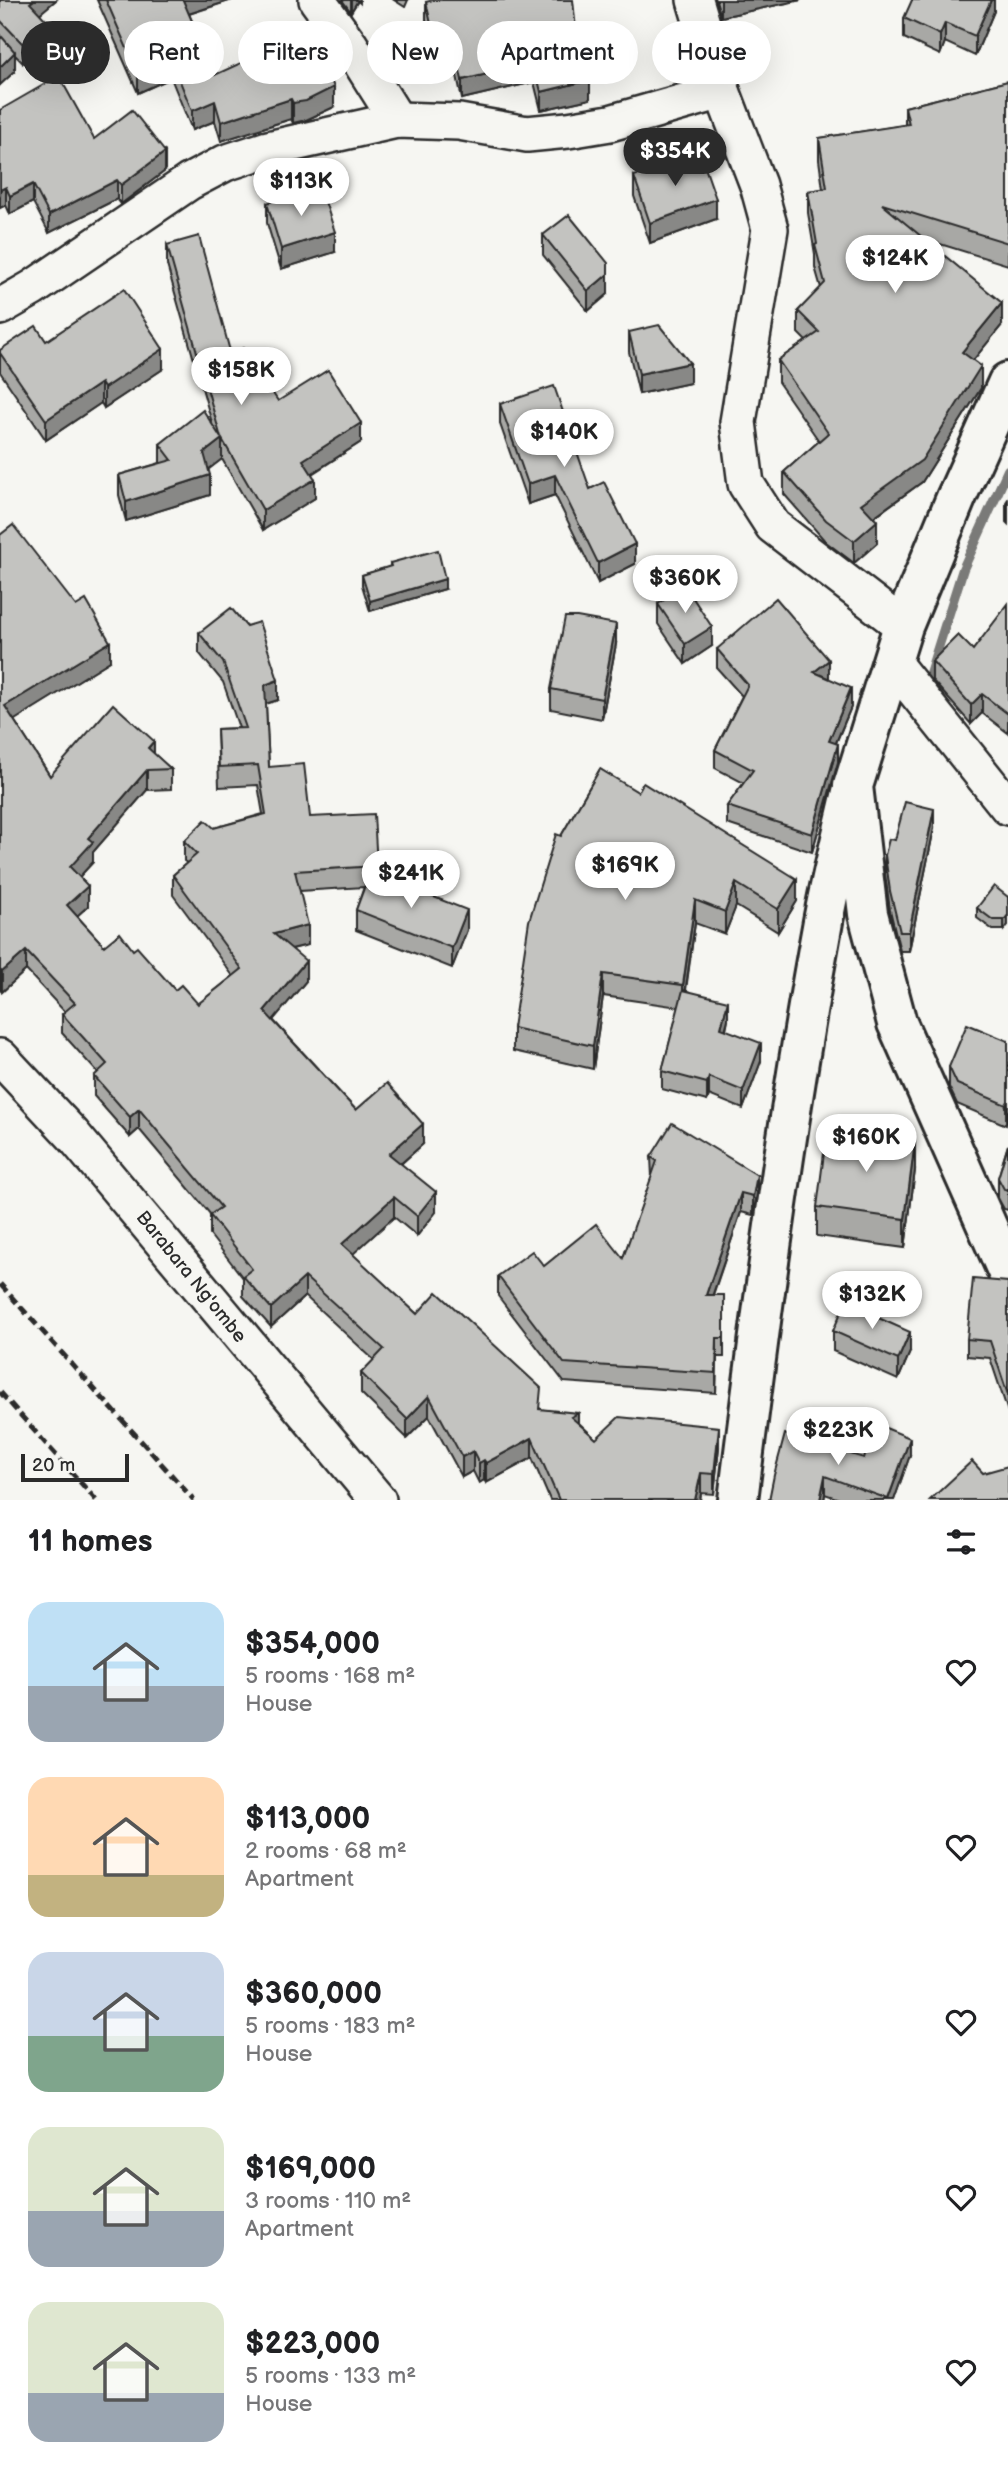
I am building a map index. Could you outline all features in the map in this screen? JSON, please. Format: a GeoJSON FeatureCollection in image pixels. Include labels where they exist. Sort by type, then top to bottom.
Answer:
{"type":"FeatureCollection","features":[{"type":"Feature","properties":{"kind":"main road"},"geometry":{"type":"LineString","coordinates":[[738,1500],[769,1257],[796,1080],[822,925],[853,786],[903,626],[1008,382]]}},
{"type":"Feature","properties":{"kind":"main road"},"geometry":{"type":"LineString","coordinates":[[853,786],[868,914],[897,1023],[1008,1273]]}},
{"type":"Feature","properties":{"kind":"street"},"geometry":{"type":"LineString","coordinates":[[317,0],[350,45],[397,120]]}},
{"type":"Feature","properties":{"kind":"street"},"geometry":{"type":"LineString","coordinates":[[695,0],[722,91],[758,185],[770,229],[738,422],[746,484],[773,526],[903,626]]}},
{"type":"Feature","properties":{"kind":"street"},"geometry":{"type":"LineString","coordinates":[[0,307],[33,288],[148,208],[225,163],[268,149],[397,120],[459,122],[527,134],[610,123],[722,91]]}},
{"type":"Feature","properties":{"kind":"street"},"geometry":{"type":"LineString","coordinates":[[892,662],[1008,807]]}},
{"type":"Feature","properties":{"kind":"street","name":"Barabara Ng'ombe"},"geometry":{"type":"LineString","coordinates":[[0,1057],[73,1135],[378,1500]]}},
{"type":"Feature","properties":{"kind":"building"},"geometry":{"type":"Polygon","coordinates":[[[0,0],[34,0],[30,3],[47,21],[21,21],[21,42],[0,20],[0,0]]]}},
{"type":"Feature","properties":{"kind":"building"},"geometry":{"type":"Polygon","coordinates":[[[106,0],[183,0],[192,21],[124,21],[124,42],[106,0]]]}},
{"type":"Feature","properties":{"kind":"building"},"geometry":{"type":"Polygon","coordinates":[[[573,0],[575,21],[477,21],[477,76],[463,80],[463,21],[430,21],[426,2],[573,0]]]}},
{"type":"Feature","properties":{"kind":"building"},"geometry":{"type":"Polygon","coordinates":[[[912,0],[991,0],[975,36],[945,23],[940,35],[904,18],[912,0]]]}},
{"type":"Feature","properties":{"kind":"building"},"geometry":{"type":"Polygon","coordinates":[[[2,37],[15,52],[0,67],[0,39],[2,37]]]}},
{"type":"Feature","properties":{"kind":"building"},"geometry":{"type":"Polygon","coordinates":[[[238,64],[238,84],[333,84],[334,87],[306,101],[293,103],[291,99],[221,122],[215,101],[192,111],[181,84],[224,84],[224,71],[238,64]]]}},
{"type":"Feature","properties":{"kind":"building"},"geometry":{"type":"Polygon","coordinates":[[[1008,81],[1008,243],[882,204],[1002,303],[962,352],[981,366],[922,460],[861,504],[877,521],[854,541],[826,520],[784,472],[828,433],[778,360],[819,332],[798,311],[825,283],[815,245],[817,244],[808,191],[827,188],[819,138],[909,124],[905,107],[1008,81]]]}},
{"type":"Feature","properties":{"kind":"building"},"geometry":{"type":"Polygon","coordinates":[[[45,84],[63,84],[94,139],[132,110],[165,152],[121,185],[117,180],[49,215],[33,184],[10,196],[6,187],[0,190],[0,110],[45,84]]]}},
{"type":"Feature","properties":{"kind":"building"},"geometry":{"type":"Polygon","coordinates":[[[539,84],[574,84],[541,92],[539,84]]]}},
{"type":"Feature","properties":{"kind":"building"},"geometry":{"type":"Polygon","coordinates":[[[700,153],[716,199],[650,223],[634,176],[700,153]]]}},
{"type":"Feature","properties":{"kind":"building"},"geometry":{"type":"Polygon","coordinates":[[[320,186],[335,232],[281,249],[267,203],[320,186]]]}},
{"type":"Feature","properties":{"kind":"building"},"geometry":{"type":"Polygon","coordinates":[[[569,215],[608,263],[608,274],[588,291],[543,235],[569,215]]]}},
{"type":"Feature","properties":{"kind":"building"},"geometry":{"type":"Polygon","coordinates":[[[199,236],[231,355],[243,348],[278,401],[328,370],[361,423],[303,460],[315,479],[263,510],[222,439],[204,453],[210,475],[126,502],[119,475],[172,460],[160,444],[203,410],[221,438],[167,245],[199,236]]]}},
{"type":"Feature","properties":{"kind":"building"},"geometry":{"type":"Polygon","coordinates":[[[124,289],[163,349],[104,388],[101,383],[46,420],[0,350],[36,326],[46,341],[124,289]]]}},
{"type":"Feature","properties":{"kind":"building"},"geometry":{"type":"Polygon","coordinates":[[[659,325],[690,363],[639,374],[629,332],[659,325]]]}},
{"type":"Feature","properties":{"kind":"building"},"geometry":{"type":"Polygon","coordinates":[[[554,386],[590,489],[604,482],[635,544],[598,563],[555,475],[528,484],[500,404],[554,386]]]}},
{"type":"Feature","properties":{"kind":"building"},"geometry":{"type":"Polygon","coordinates":[[[13,525],[76,606],[86,600],[110,642],[5,706],[50,776],[113,704],[154,741],[148,748],[171,769],[147,770],[88,838],[93,842],[70,867],[88,886],[67,905],[104,946],[120,933],[133,950],[137,947],[175,990],[181,985],[198,1004],[242,969],[173,875],[197,854],[184,841],[205,820],[214,828],[266,814],[258,765],[219,767],[217,729],[246,728],[223,662],[199,633],[231,608],[246,626],[259,622],[278,680],[265,685],[269,767],[304,764],[310,817],[374,814],[377,866],[295,871],[308,925],[274,934],[306,961],[264,1011],[356,1110],[387,1083],[423,1124],[389,1154],[436,1192],[417,1216],[394,1197],[342,1244],[417,1314],[437,1292],[541,1388],[539,1409],[578,1413],[571,1417],[596,1439],[619,1417],[719,1427],[714,1474],[701,1473],[695,1500],[559,1500],[532,1438],[486,1463],[484,1460],[479,1463],[473,1451],[462,1457],[429,1396],[407,1419],[361,1373],[384,1349],[305,1277],[271,1308],[243,1276],[252,1269],[210,1215],[221,1207],[139,1109],[130,1117],[94,1076],[107,1064],[62,1014],[75,1003],[26,951],[2,972],[0,970],[0,535],[13,525]]]}},
{"type":"Feature","properties":{"kind":"building"},"geometry":{"type":"Polygon","coordinates":[[[438,550],[445,579],[370,601],[362,575],[391,566],[390,563],[438,550]]]}},
{"type":"Feature","properties":{"kind":"building"},"geometry":{"type":"Polygon","coordinates":[[[685,586],[712,627],[685,644],[658,604],[685,586]]]}},
{"type":"Feature","properties":{"kind":"building"},"geometry":{"type":"Polygon","coordinates":[[[776,598],[829,660],[814,672],[851,688],[829,741],[838,744],[812,834],[727,806],[753,770],[715,750],[748,685],[717,649],[776,598]]]}},
{"type":"Feature","properties":{"kind":"building"},"geometry":{"type":"Polygon","coordinates":[[[1008,604],[1008,714],[982,694],[971,705],[932,661],[958,635],[973,650],[1008,604]]]}},
{"type":"Feature","properties":{"kind":"building"},"geometry":{"type":"Polygon","coordinates":[[[565,617],[616,624],[602,699],[551,689],[565,617]]]}},
{"type":"Feature","properties":{"kind":"building"},"geometry":{"type":"Polygon","coordinates":[[[600,769],[638,792],[643,783],[797,879],[778,909],[736,883],[725,912],[695,900],[683,985],[603,974],[593,1046],[513,1028],[529,921],[556,834],[561,836],[600,769]]]}},
{"type":"Feature","properties":{"kind":"building"},"geometry":{"type":"Polygon","coordinates":[[[905,802],[934,809],[909,932],[900,932],[885,855],[889,839],[895,840],[905,802]]]}},
{"type":"Feature","properties":{"kind":"building"},"geometry":{"type":"Polygon","coordinates":[[[370,872],[467,910],[452,948],[356,910],[370,872]]]}},
{"type":"Feature","properties":{"kind":"building"},"geometry":{"type":"Polygon","coordinates":[[[994,886],[1008,897],[1008,915],[1004,920],[993,920],[977,908],[994,886]]]}},
{"type":"Feature","properties":{"kind":"building"},"geometry":{"type":"Polygon","coordinates":[[[683,990],[728,1001],[721,1028],[761,1043],[743,1091],[709,1077],[707,1083],[662,1071],[683,990]]]}},
{"type":"Feature","properties":{"kind":"building"},"geometry":{"type":"Polygon","coordinates":[[[967,1024],[1008,1041],[1006,1105],[957,1084],[949,1067],[967,1024]]]}},
{"type":"Feature","properties":{"kind":"building"},"geometry":{"type":"Polygon","coordinates":[[[672,1123],[757,1175],[753,1196],[741,1193],[706,1295],[724,1295],[724,1338],[717,1338],[716,1373],[564,1363],[498,1276],[532,1251],[544,1266],[596,1224],[623,1258],[657,1161],[651,1157],[672,1123]]]}},
{"type":"Feature","properties":{"kind":"building"},"geometry":{"type":"Polygon","coordinates":[[[827,1130],[915,1141],[905,1219],[817,1207],[827,1130]]]}},
{"type":"Feature","properties":{"kind":"building"},"geometry":{"type":"Polygon","coordinates":[[[1008,1145],[1008,1190],[1004,1189],[998,1178],[1008,1145]]]}},
{"type":"Feature","properties":{"kind":"building"},"geometry":{"type":"Polygon","coordinates":[[[973,1279],[1008,1282],[1008,1395],[990,1341],[967,1339],[973,1279]]]}},
{"type":"Feature","properties":{"kind":"building"},"geometry":{"type":"Polygon","coordinates":[[[845,1303],[910,1332],[898,1360],[833,1331],[845,1303]]]}},
{"type":"Feature","properties":{"kind":"building"},"geometry":{"type":"Polygon","coordinates":[[[876,1424],[910,1438],[888,1499],[825,1476],[820,1500],[769,1500],[785,1434],[864,1458],[876,1424]]]}},
{"type":"Feature","properties":{"kind":"building"},"geometry":{"type":"Polygon","coordinates":[[[972,1461],[983,1473],[1008,1466],[1008,1500],[930,1500],[972,1461]]]}},
{"type":"Feature","properties":{"kind":"waterway"},"geometry":{"type":"LineString","coordinates":[[924,692],[963,569],[1008,470]]}},
{"type":"Feature","properties":{"kind":"railway"},"geometry":{"type":"LineString","coordinates":[[0,1284],[194,1500]]}},
{"type":"Feature","properties":{"kind":"railway"},"geometry":{"type":"LineString","coordinates":[[0,1392],[96,1500]]}}]}
